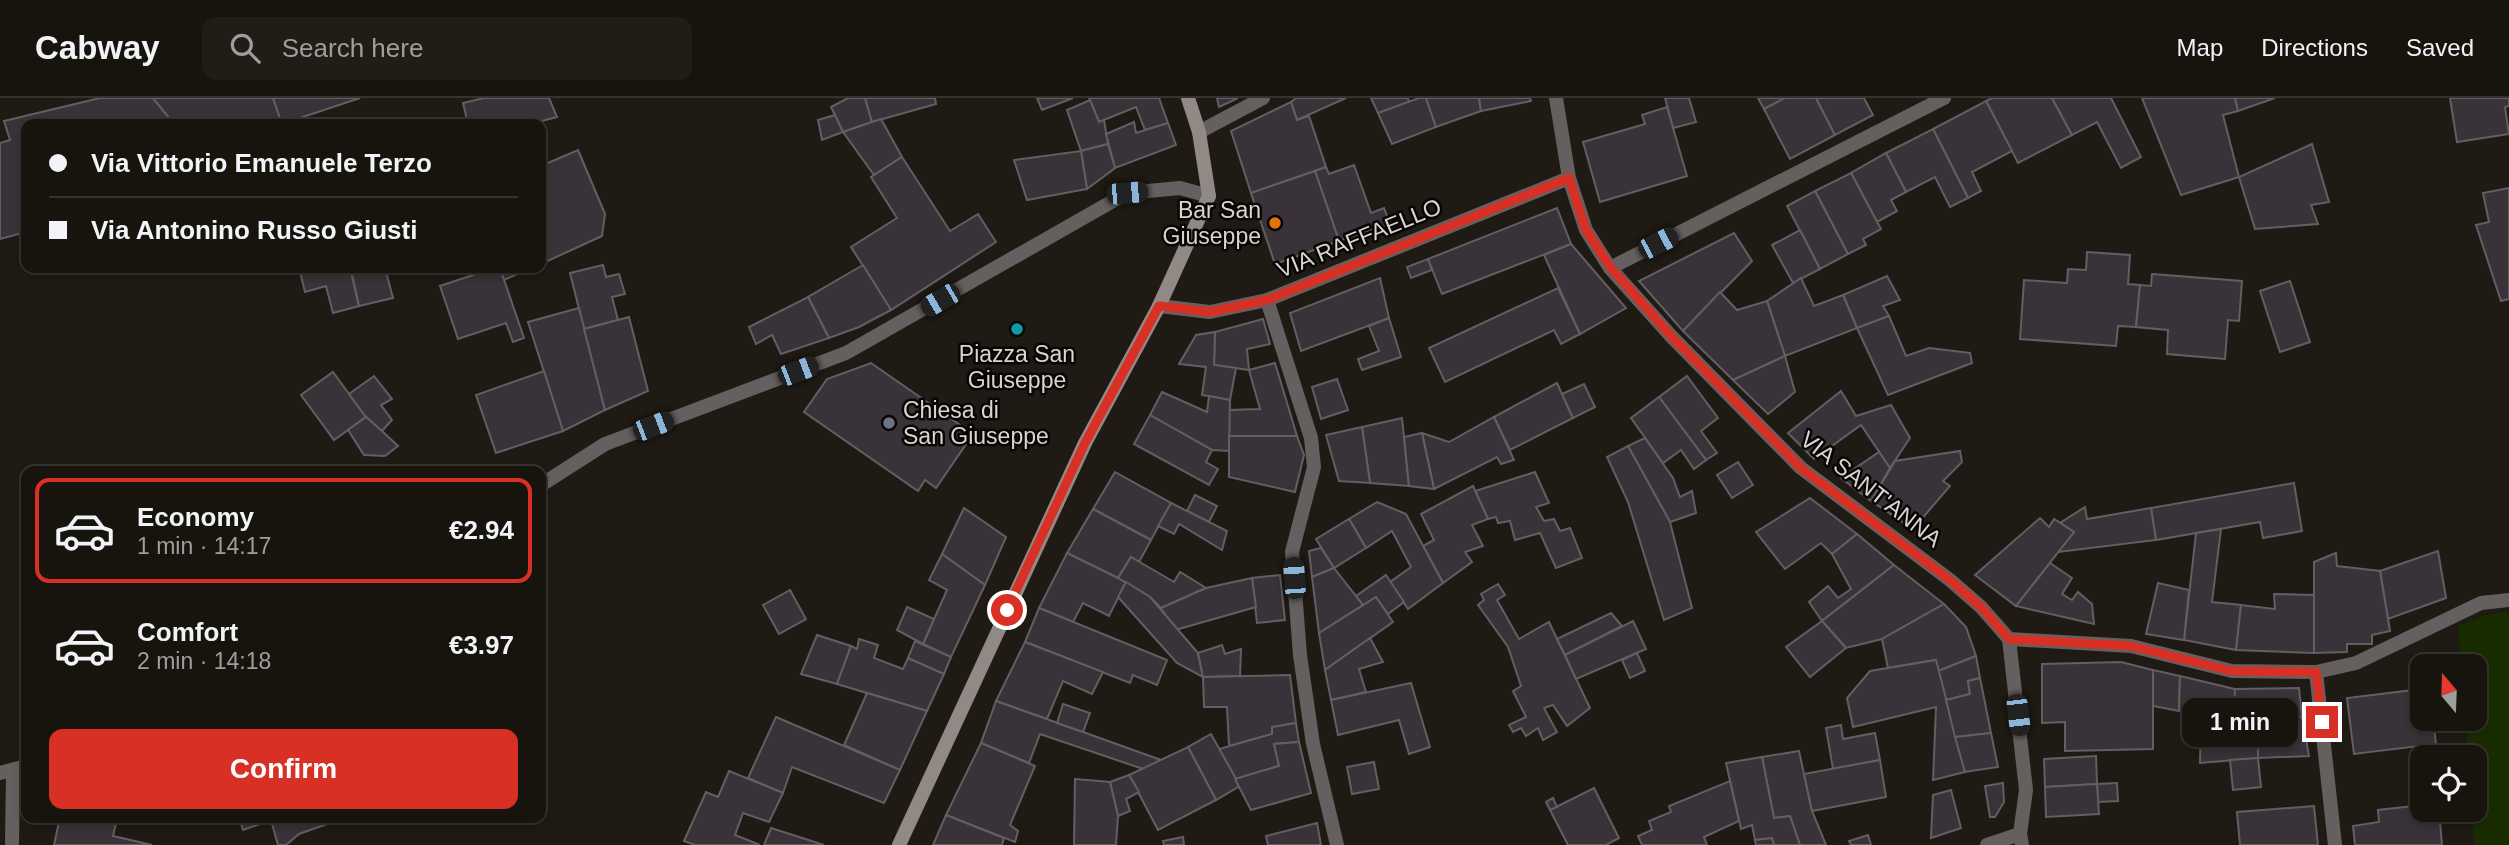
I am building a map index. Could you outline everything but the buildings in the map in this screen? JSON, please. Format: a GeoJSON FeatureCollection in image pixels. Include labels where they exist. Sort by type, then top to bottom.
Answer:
{"type":"FeatureCollection","features":[{"type":"Feature","properties":{"kind":"street"},"geometry":{"type":"LineString","coordinates":[[899,845],[1085,443],[1159,306],[1209,195],[1199,132],[1188,98]]}},
{"type":"Feature","properties":{"kind":"street"},"geometry":{"type":"LineString","coordinates":[[1199,132],[1264,98]]}},
{"type":"Feature","properties":{"kind":"street","name":"VIA SANT'ANNA"},"geometry":{"type":"LineString","coordinates":[[1556,98],[1569,178],[1586,230],[1611,268],[1671,336],[1801,468],[1950,580],[1981,607],[2009,639]]}},
{"type":"Feature","properties":{"kind":"street"},"geometry":{"type":"LineString","coordinates":[[1611,268],[1944,98]]}},
{"type":"Feature","properties":{"kind":"street","name":"VIA RAFFAELLO"},"geometry":{"type":"LineString","coordinates":[[1159,306],[1210,312],[1267,300],[1569,178]]}},
{"type":"Feature","properties":{"kind":"street"},"geometry":{"type":"LineString","coordinates":[[546,482],[605,444],[846,353],[1127,193],[1180,188],[1209,195]]}},
{"type":"Feature","properties":{"kind":"street"},"geometry":{"type":"LineString","coordinates":[[1267,300],[1311,438],[1314,467],[1292,552],[1300,655],[1313,744],[1337,845]]}},
{"type":"Feature","properties":{"kind":"street"},"geometry":{"type":"LineString","coordinates":[[1987,845],[2021,840],[2026,790],[2009,639],[2131,646],[2231,671],[2316,672],[2356,663],[2481,603],[2509,600]]}},
{"type":"Feature","properties":{"kind":"street"},"geometry":{"type":"LineString","coordinates":[[2316,672],[2335,845]]}},
{"type":"Feature","properties":{"kind":"street"},"geometry":{"type":"LineString","coordinates":[[12,845],[13,770]]}},
{"type":"Feature","properties":{"kind":"green space"},"geometry":{"type":"Polygon","coordinates":[[[2509,612],[2509,845],[2474,845],[2473,822],[2487,822],[2487,745],[2467,745],[2466,732],[2487,732],[2487,654],[2460,654],[2458,626],[2485,615],[2509,612]]]}},
{"type":"Feature","properties":{"kind":"place","name":"Bar San Giuseppe"},"geometry":{"type":"Point","coordinates":[1275,223]}},
{"type":"Feature","properties":{"kind":"place","name":"Piazza San Giuseppe"},"geometry":{"type":"Point","coordinates":[1017,329]}},
{"type":"Feature","properties":{"kind":"place","name":"Chiesa di San Giuseppe"},"geometry":{"type":"Point","coordinates":[889,423]}},
{"type":"Feature","properties":{"kind":"route"},"geometry":{"type":"LineString","coordinates":[[1007,610],[1085,443],[1159,306],[1210,312],[1267,300],[1569,178],[1586,230],[1611,268],[1671,336],[1801,468],[1950,580],[1981,607],[2009,639],[2131,646],[2231,671],[2316,672],[2322,722]]}}]}
